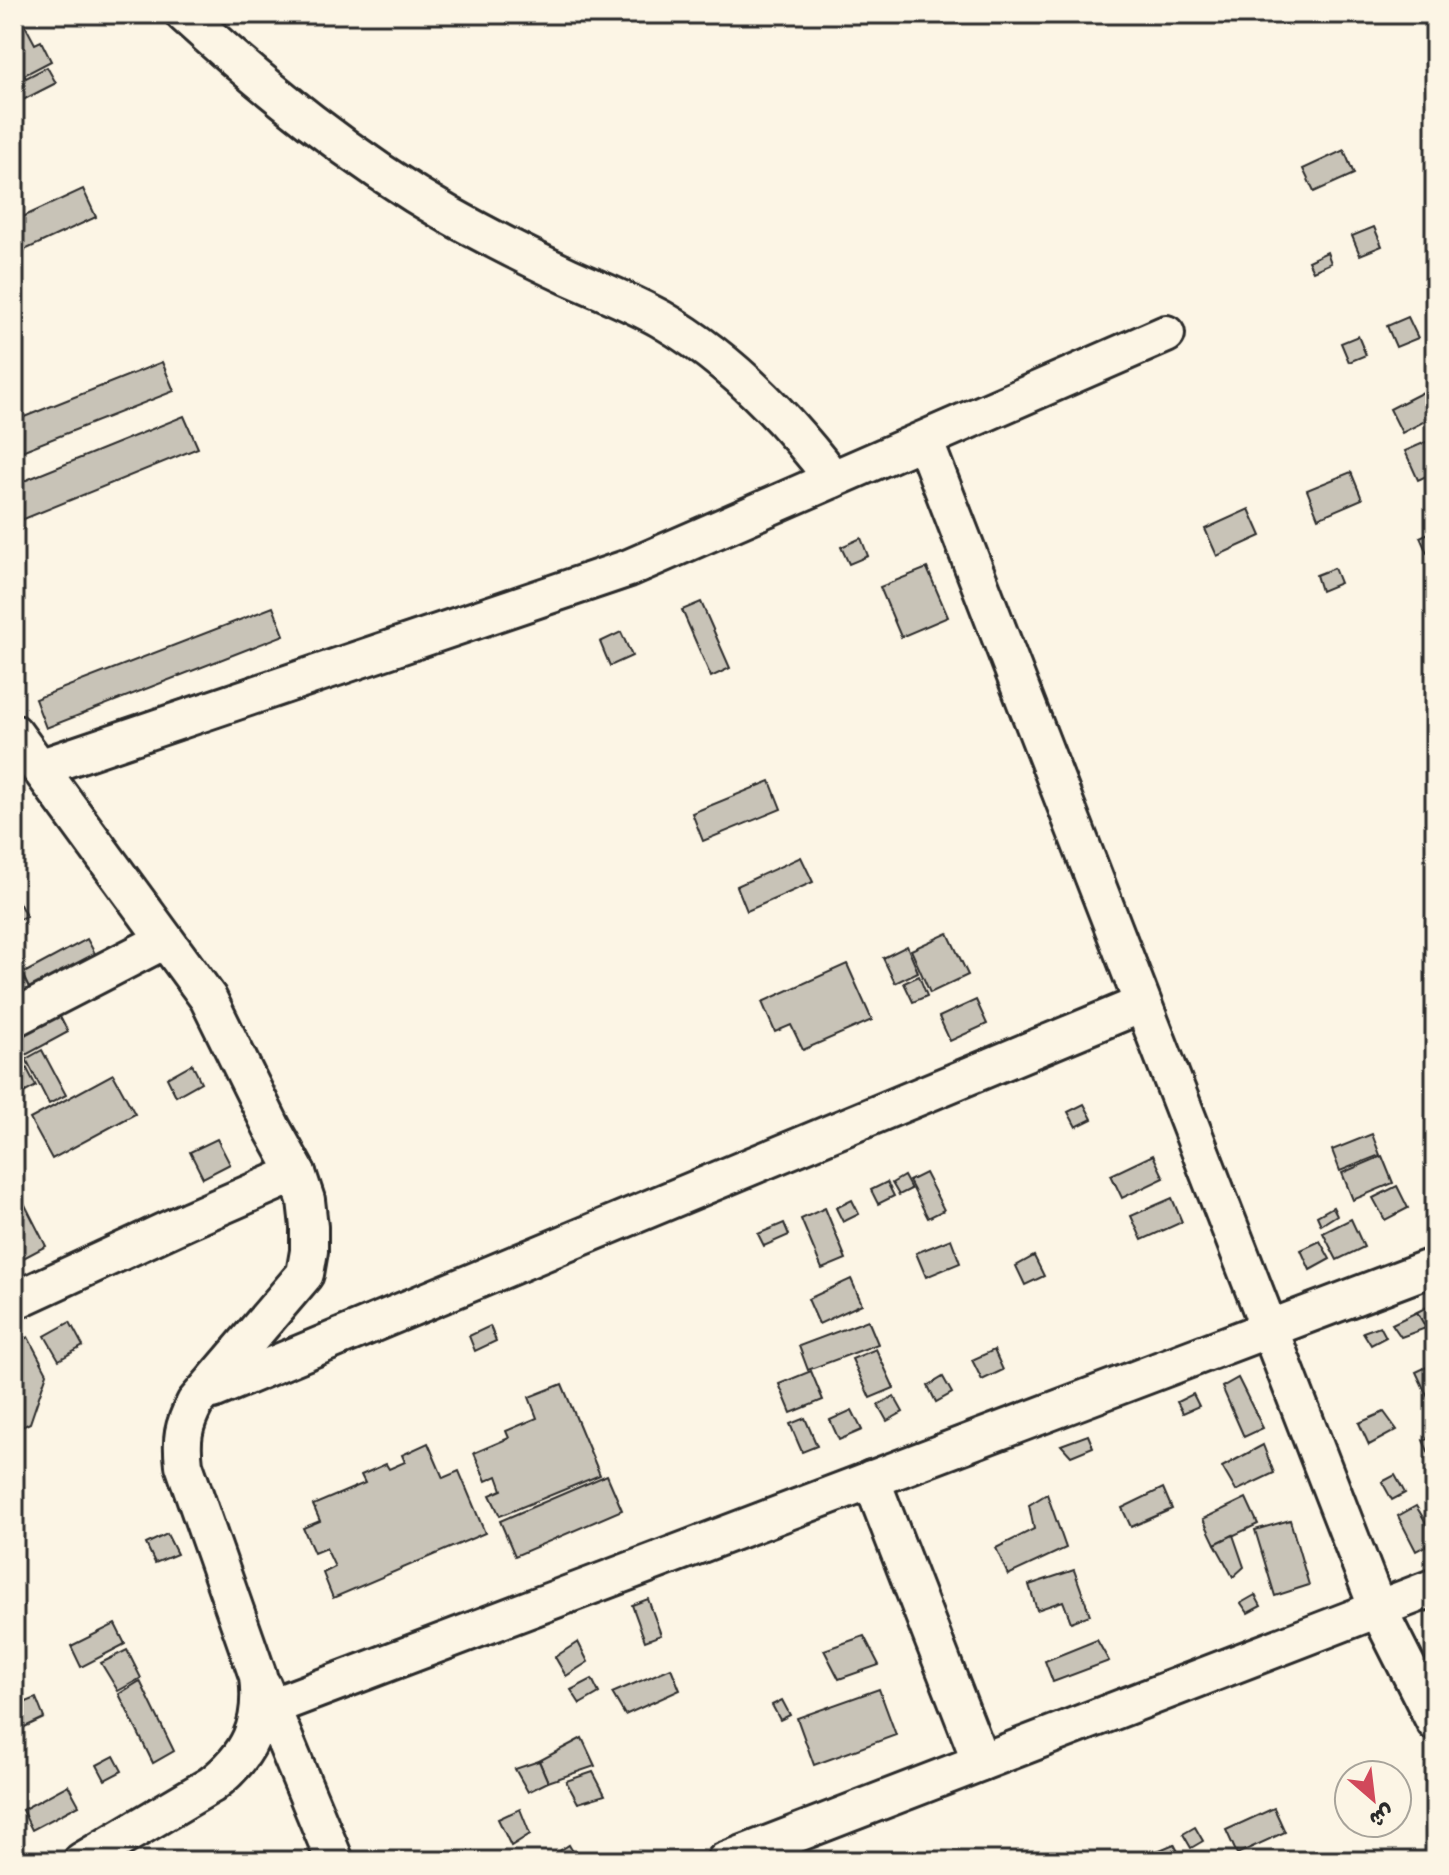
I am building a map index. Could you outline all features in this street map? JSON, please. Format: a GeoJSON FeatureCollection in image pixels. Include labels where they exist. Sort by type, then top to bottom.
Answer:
{"type":"FeatureCollection","features":[{"type":"Feature","properties":{"kind":"street"},"geometry":{"type":"LineString","coordinates":[[184,14],[272,92],[389,178],[509,247],[663,320],[705,348],[776,410],[833,479]]}},
{"type":"Feature","properties":{"kind":"street"},"geometry":{"type":"LineString","coordinates":[[39,768],[629,568],[1166,334]]}},
{"type":"Feature","properties":{"kind":"street"},"geometry":{"type":"LineString","coordinates":[[924,440],[1378,1609],[1435,1722]]}},
{"type":"Feature","properties":{"kind":"street"},"geometry":{"type":"LineString","coordinates":[[14,733],[208,998],[297,1173],[306,1200],[309,1251],[305,1274],[195,1403],[184,1429],[182,1447],[184,1465],[265,1692],[335,1861]]}},
{"type":"Feature","properties":{"kind":"street"},"geometry":{"type":"LineString","coordinates":[[14,1018],[165,940]]}},
{"type":"Feature","properties":{"kind":"street"},"geometry":{"type":"LineString","coordinates":[[205,1393],[1142,1004]]}},
{"type":"Feature","properties":{"kind":"street"},"geometry":{"type":"LineString","coordinates":[[14,1301],[297,1173]]}},
{"type":"Feature","properties":{"kind":"street"},"geometry":{"type":"LineString","coordinates":[[82,1861],[228,1772],[242,1756],[255,1728],[261,1697],[265,1692],[871,1479],[1435,1266]]}},
{"type":"Feature","properties":{"kind":"street"},"geometry":{"type":"LineString","coordinates":[[871,1479],[981,1762]]}},
{"type":"Feature","properties":{"kind":"street"},"geometry":{"type":"LineString","coordinates":[[725,1861],[786,1850],[981,1762],[1435,1587]]}},
{"type":"Feature","properties":{"kind":"building"},"geometry":{"type":"Polygon","coordinates":[[[14,14],[19,14],[35,44],[41,41],[51,61],[24,75],[26,78],[47,67],[56,83],[15,104],[14,14]]]}},
{"type":"Feature","properties":{"kind":"building"},"geometry":{"type":"Polygon","coordinates":[[[1344,150],[1354,174],[1314,192],[1303,169],[1344,150]]]}},
{"type":"Feature","properties":{"kind":"building"},"geometry":{"type":"Polygon","coordinates":[[[83,189],[96,217],[14,255],[14,221],[83,189]]]}},
{"type":"Feature","properties":{"kind":"building"},"geometry":{"type":"Polygon","coordinates":[[[1374,227],[1382,246],[1360,255],[1352,236],[1374,227]]]}},
{"type":"Feature","properties":{"kind":"building"},"geometry":{"type":"Polygon","coordinates":[[[1327,252],[1331,263],[1313,271],[1308,261],[1327,252]]]}},
{"type":"Feature","properties":{"kind":"building"},"geometry":{"type":"Polygon","coordinates":[[[1408,317],[1418,338],[1396,347],[1387,326],[1408,317]]]}},
{"type":"Feature","properties":{"kind":"building"},"geometry":{"type":"Polygon","coordinates":[[[1358,336],[1366,355],[1349,362],[1341,343],[1358,336]]]}},
{"type":"Feature","properties":{"kind":"building"},"geometry":{"type":"Polygon","coordinates":[[[162,362],[174,391],[14,454],[14,421],[162,362]]]}},
{"type":"Feature","properties":{"kind":"building"},"geometry":{"type":"Polygon","coordinates":[[[1435,386],[1435,416],[1402,433],[1390,409],[1435,386]]]}},
{"type":"Feature","properties":{"kind":"building"},"geometry":{"type":"Polygon","coordinates":[[[184,416],[198,448],[14,523],[14,485],[184,416]]]}},
{"type":"Feature","properties":{"kind":"building"},"geometry":{"type":"Polygon","coordinates":[[[1435,438],[1435,472],[1418,480],[1405,451],[1435,438]]]}},
{"type":"Feature","properties":{"kind":"building"},"geometry":{"type":"Polygon","coordinates":[[[1351,472],[1362,499],[1318,518],[1307,490],[1351,472]]]}},
{"type":"Feature","properties":{"kind":"building"},"geometry":{"type":"Polygon","coordinates":[[[1249,509],[1261,536],[1217,556],[1205,529],[1249,509]]]}},
{"type":"Feature","properties":{"kind":"building"},"geometry":{"type":"Polygon","coordinates":[[[1435,530],[1435,550],[1427,553],[1420,537],[1435,530]]]}},
{"type":"Feature","properties":{"kind":"building"},"geometry":{"type":"Polygon","coordinates":[[[861,538],[868,556],[849,564],[841,547],[861,538]]]}},
{"type":"Feature","properties":{"kind":"building"},"geometry":{"type":"Polygon","coordinates":[[[927,568],[948,617],[901,637],[880,587],[927,568]]]}},
{"type":"Feature","properties":{"kind":"building"},"geometry":{"type":"Polygon","coordinates":[[[1334,568],[1340,583],[1321,591],[1316,575],[1334,568]]]}},
{"type":"Feature","properties":{"kind":"building"},"geometry":{"type":"Polygon","coordinates":[[[701,602],[730,668],[711,677],[682,610],[701,602]]]}},
{"type":"Feature","properties":{"kind":"building"},"geometry":{"type":"Polygon","coordinates":[[[273,607],[284,635],[46,728],[35,699],[273,607]]]}},
{"type":"Feature","properties":{"kind":"building"},"geometry":{"type":"Polygon","coordinates":[[[621,632],[632,656],[610,666],[600,642],[621,632]]]}},
{"type":"Feature","properties":{"kind":"building"},"geometry":{"type":"Polygon","coordinates":[[[770,781],[781,809],[703,841],[692,813],[770,781]]]}},
{"type":"Feature","properties":{"kind":"building"},"geometry":{"type":"Polygon","coordinates":[[[801,857],[813,882],[747,911],[737,886],[801,857]]]}},
{"type":"Feature","properties":{"kind":"building"},"geometry":{"type":"Polygon","coordinates":[[[14,893],[26,916],[14,922],[14,893]]]}},
{"type":"Feature","properties":{"kind":"building"},"geometry":{"type":"Polygon","coordinates":[[[948,933],[968,975],[930,993],[911,950],[948,933]]]}},
{"type":"Feature","properties":{"kind":"building"},"geometry":{"type":"Polygon","coordinates":[[[87,939],[98,959],[32,994],[22,974],[87,939]]]}},
{"type":"Feature","properties":{"kind":"building"},"geometry":{"type":"Polygon","coordinates":[[[907,946],[918,972],[895,983],[883,958],[907,946]]]}},
{"type":"Feature","properties":{"kind":"building"},"geometry":{"type":"Polygon","coordinates":[[[847,964],[872,1020],[803,1050],[791,1025],[775,1032],[762,1002],[847,964]]]}},
{"type":"Feature","properties":{"kind":"building"},"geometry":{"type":"Polygon","coordinates":[[[919,976],[927,996],[913,1002],[904,983],[919,976]]]}},
{"type":"Feature","properties":{"kind":"building"},"geometry":{"type":"Polygon","coordinates":[[[976,1000],[987,1024],[950,1041],[939,1017],[976,1000]]]}},
{"type":"Feature","properties":{"kind":"building"},"geometry":{"type":"Polygon","coordinates":[[[58,1013],[68,1032],[22,1057],[14,1036],[58,1013]]]}},
{"type":"Feature","properties":{"kind":"building"},"geometry":{"type":"Polygon","coordinates":[[[42,1050],[66,1095],[49,1104],[26,1059],[42,1050]]]}},
{"type":"Feature","properties":{"kind":"building"},"geometry":{"type":"Polygon","coordinates":[[[22,1059],[36,1086],[18,1096],[14,1088],[14,1063],[22,1059]]]}},
{"type":"Feature","properties":{"kind":"building"},"geometry":{"type":"Polygon","coordinates":[[[192,1064],[201,1082],[176,1096],[167,1078],[192,1064]]]}},
{"type":"Feature","properties":{"kind":"building"},"geometry":{"type":"Polygon","coordinates":[[[113,1074],[135,1114],[52,1159],[30,1119],[113,1074]]]}},
{"type":"Feature","properties":{"kind":"building"},"geometry":{"type":"Polygon","coordinates":[[[1084,1104],[1092,1119],[1076,1127],[1068,1112],[1084,1104]]]}},
{"type":"Feature","properties":{"kind":"building"},"geometry":{"type":"Polygon","coordinates":[[[1372,1134],[1380,1155],[1340,1171],[1332,1150],[1372,1134]]]}},
{"type":"Feature","properties":{"kind":"building"},"geometry":{"type":"Polygon","coordinates":[[[217,1139],[230,1164],[203,1178],[190,1152],[217,1139]]]}},
{"type":"Feature","properties":{"kind":"building"},"geometry":{"type":"Polygon","coordinates":[[[1153,1155],[1164,1178],[1122,1198],[1111,1175],[1153,1155]]]}},
{"type":"Feature","properties":{"kind":"building"},"geometry":{"type":"Polygon","coordinates":[[[1382,1156],[1393,1183],[1353,1200],[1342,1173],[1382,1156]]]}},
{"type":"Feature","properties":{"kind":"building"},"geometry":{"type":"Polygon","coordinates":[[[925,1173],[944,1210],[928,1218],[909,1181],[925,1173]]]}},
{"type":"Feature","properties":{"kind":"building"},"geometry":{"type":"Polygon","coordinates":[[[904,1176],[911,1189],[899,1195],[892,1183],[904,1176]]]}},
{"type":"Feature","properties":{"kind":"building"},"geometry":{"type":"Polygon","coordinates":[[[887,1182],[894,1196],[878,1204],[871,1190],[887,1182]]]}},
{"type":"Feature","properties":{"kind":"building"},"geometry":{"type":"Polygon","coordinates":[[[1397,1186],[1408,1208],[1385,1220],[1373,1198],[1397,1186]]]}},
{"type":"Feature","properties":{"kind":"building"},"geometry":{"type":"Polygon","coordinates":[[[19,1193],[46,1246],[18,1261],[14,1253],[14,1196],[19,1193]]]}},
{"type":"Feature","properties":{"kind":"building"},"geometry":{"type":"Polygon","coordinates":[[[1172,1198],[1182,1222],[1142,1240],[1131,1216],[1172,1198]]]}},
{"type":"Feature","properties":{"kind":"building"},"geometry":{"type":"Polygon","coordinates":[[[852,1200],[859,1214],[843,1222],[836,1208],[852,1200]]]}},
{"type":"Feature","properties":{"kind":"building"},"geometry":{"type":"Polygon","coordinates":[[[1333,1207],[1337,1215],[1321,1225],[1317,1216],[1333,1207]]]}},
{"type":"Feature","properties":{"kind":"building"},"geometry":{"type":"Polygon","coordinates":[[[825,1208],[846,1259],[822,1269],[801,1219],[825,1208]]]}},
{"type":"Feature","properties":{"kind":"building"},"geometry":{"type":"Polygon","coordinates":[[[1351,1219],[1364,1247],[1337,1260],[1323,1233],[1351,1219]]]}},
{"type":"Feature","properties":{"kind":"building"},"geometry":{"type":"Polygon","coordinates":[[[784,1223],[789,1235],[764,1246],[758,1234],[784,1223]]]}},
{"type":"Feature","properties":{"kind":"building"},"geometry":{"type":"Polygon","coordinates":[[[951,1239],[960,1263],[926,1277],[916,1253],[951,1239]]]}},
{"type":"Feature","properties":{"kind":"building"},"geometry":{"type":"Polygon","coordinates":[[[1320,1241],[1330,1259],[1310,1270],[1301,1250],[1320,1241]]]}},
{"type":"Feature","properties":{"kind":"building"},"geometry":{"type":"Polygon","coordinates":[[[1034,1256],[1044,1276],[1025,1285],[1016,1266],[1034,1256]]]}},
{"type":"Feature","properties":{"kind":"building"},"geometry":{"type":"Polygon","coordinates":[[[851,1279],[862,1304],[819,1324],[808,1299],[851,1279]]]}},
{"type":"Feature","properties":{"kind":"building"},"geometry":{"type":"Polygon","coordinates":[[[1435,1303],[1435,1332],[1429,1335],[1417,1312],[1435,1303]]]}},
{"type":"Feature","properties":{"kind":"building"},"geometry":{"type":"Polygon","coordinates":[[[1417,1312],[1426,1328],[1401,1337],[1392,1324],[1417,1312]]]}},
{"type":"Feature","properties":{"kind":"building"},"geometry":{"type":"Polygon","coordinates":[[[868,1320],[878,1344],[808,1370],[799,1346],[868,1320]]]}},
{"type":"Feature","properties":{"kind":"building"},"geometry":{"type":"Polygon","coordinates":[[[70,1322],[83,1346],[59,1360],[45,1336],[70,1322]]]}},
{"type":"Feature","properties":{"kind":"building"},"geometry":{"type":"Polygon","coordinates":[[[490,1326],[496,1341],[475,1351],[469,1336],[490,1326]]]}},
{"type":"Feature","properties":{"kind":"building"},"geometry":{"type":"Polygon","coordinates":[[[1380,1326],[1386,1337],[1371,1345],[1363,1332],[1380,1326]]]}},
{"type":"Feature","properties":{"kind":"building"},"geometry":{"type":"Polygon","coordinates":[[[28,1337],[47,1373],[30,1423],[14,1431],[14,1344],[28,1337]]]}},
{"type":"Feature","properties":{"kind":"building"},"geometry":{"type":"Polygon","coordinates":[[[876,1349],[894,1388],[870,1398],[852,1359],[876,1349]]]}},
{"type":"Feature","properties":{"kind":"building"},"geometry":{"type":"Polygon","coordinates":[[[994,1350],[1003,1370],[982,1380],[972,1360],[994,1350]]]}},
{"type":"Feature","properties":{"kind":"building"},"geometry":{"type":"Polygon","coordinates":[[[1435,1363],[1435,1412],[1416,1372],[1435,1363]]]}},
{"type":"Feature","properties":{"kind":"building"},"geometry":{"type":"Polygon","coordinates":[[[811,1371],[823,1400],[791,1413],[779,1384],[811,1371]]]}},
{"type":"Feature","properties":{"kind":"building"},"geometry":{"type":"Polygon","coordinates":[[[943,1377],[952,1393],[936,1402],[928,1386],[943,1377]]]}},
{"type":"Feature","properties":{"kind":"building"},"geometry":{"type":"Polygon","coordinates":[[[1238,1378],[1263,1428],[1244,1437],[1222,1387],[1238,1378]]]}},
{"type":"Feature","properties":{"kind":"building"},"geometry":{"type":"Polygon","coordinates":[[[562,1384],[600,1475],[500,1516],[490,1495],[502,1490],[497,1476],[486,1481],[474,1453],[509,1438],[506,1431],[537,1418],[529,1397],[562,1384]]]}},
{"type":"Feature","properties":{"kind":"building"},"geometry":{"type":"Polygon","coordinates":[[[1193,1394],[1199,1406],[1183,1413],[1177,1402],[1193,1394]]]}},
{"type":"Feature","properties":{"kind":"building"},"geometry":{"type":"Polygon","coordinates":[[[894,1396],[903,1412],[887,1421],[878,1405],[894,1396]]]}},
{"type":"Feature","properties":{"kind":"building"},"geometry":{"type":"Polygon","coordinates":[[[852,1410],[862,1430],[839,1440],[830,1420],[852,1410]]]}},
{"type":"Feature","properties":{"kind":"building"},"geometry":{"type":"Polygon","coordinates":[[[1384,1412],[1397,1430],[1369,1445],[1359,1423],[1384,1412]]]}},
{"type":"Feature","properties":{"kind":"building"},"geometry":{"type":"Polygon","coordinates":[[[805,1418],[817,1446],[802,1452],[790,1424],[805,1418]]]}},
{"type":"Feature","properties":{"kind":"building"},"geometry":{"type":"Polygon","coordinates":[[[1088,1435],[1093,1447],[1071,1456],[1061,1445],[1088,1435]]]}},
{"type":"Feature","properties":{"kind":"building"},"geometry":{"type":"Polygon","coordinates":[[[1435,1435],[1435,1462],[1433,1463],[1423,1440],[1435,1435]]]}},
{"type":"Feature","properties":{"kind":"building"},"geometry":{"type":"Polygon","coordinates":[[[428,1443],[443,1478],[459,1471],[485,1533],[333,1598],[323,1573],[335,1567],[326,1548],[314,1553],[303,1528],[320,1521],[313,1505],[365,1483],[361,1475],[386,1464],[389,1469],[405,1462],[402,1455],[428,1443]]]}},
{"type":"Feature","properties":{"kind":"building"},"geometry":{"type":"Polygon","coordinates":[[[1263,1445],[1274,1473],[1236,1491],[1222,1467],[1263,1445]]]}},
{"type":"Feature","properties":{"kind":"building"},"geometry":{"type":"Polygon","coordinates":[[[607,1475],[622,1510],[515,1556],[500,1521],[607,1475]]]}},
{"type":"Feature","properties":{"kind":"building"},"geometry":{"type":"Polygon","coordinates":[[[1395,1475],[1405,1493],[1392,1500],[1382,1482],[1395,1475]]]}},
{"type":"Feature","properties":{"kind":"building"},"geometry":{"type":"Polygon","coordinates":[[[1163,1488],[1172,1509],[1131,1527],[1122,1508],[1163,1488]]]}},
{"type":"Feature","properties":{"kind":"building"},"geometry":{"type":"Polygon","coordinates":[[[1047,1494],[1066,1548],[1008,1575],[996,1548],[1034,1529],[1029,1505],[1047,1494]]]}},
{"type":"Feature","properties":{"kind":"building"},"geometry":{"type":"Polygon","coordinates":[[[1246,1498],[1258,1524],[1215,1544],[1203,1519],[1246,1498]]]}},
{"type":"Feature","properties":{"kind":"building"},"geometry":{"type":"Polygon","coordinates":[[[1416,1506],[1435,1541],[1416,1551],[1398,1516],[1416,1506]]]}},
{"type":"Feature","properties":{"kind":"building"},"geometry":{"type":"Polygon","coordinates":[[[1290,1520],[1309,1585],[1275,1596],[1255,1530],[1290,1520]]]}},
{"type":"Feature","properties":{"kind":"building"},"geometry":{"type":"Polygon","coordinates":[[[167,1534],[177,1554],[155,1563],[146,1544],[167,1534]]]}},
{"type":"Feature","properties":{"kind":"building"},"geometry":{"type":"Polygon","coordinates":[[[1233,1535],[1244,1567],[1233,1577],[1215,1544],[1233,1535]]]}},
{"type":"Feature","properties":{"kind":"building"},"geometry":{"type":"Polygon","coordinates":[[[1074,1570],[1090,1615],[1071,1622],[1063,1601],[1037,1610],[1029,1585],[1074,1570]]]}},
{"type":"Feature","properties":{"kind":"building"},"geometry":{"type":"Polygon","coordinates":[[[1255,1595],[1261,1606],[1248,1613],[1241,1603],[1255,1595]]]}},
{"type":"Feature","properties":{"kind":"building"},"geometry":{"type":"Polygon","coordinates":[[[648,1599],[661,1635],[645,1641],[632,1605],[648,1599]]]}},
{"type":"Feature","properties":{"kind":"building"},"geometry":{"type":"Polygon","coordinates":[[[115,1624],[125,1644],[81,1667],[71,1646],[115,1624]]]}},
{"type":"Feature","properties":{"kind":"building"},"geometry":{"type":"Polygon","coordinates":[[[864,1636],[879,1665],[839,1679],[824,1650],[864,1636]]]}},
{"type":"Feature","properties":{"kind":"building"},"geometry":{"type":"Polygon","coordinates":[[[1097,1640],[1109,1661],[1053,1682],[1045,1661],[1097,1640]]]}},
{"type":"Feature","properties":{"kind":"building"},"geometry":{"type":"Polygon","coordinates":[[[578,1642],[588,1662],[566,1676],[555,1657],[578,1642]]]}},
{"type":"Feature","properties":{"kind":"building"},"geometry":{"type":"Polygon","coordinates":[[[127,1650],[141,1678],[118,1691],[101,1663],[127,1650]]]}},
{"type":"Feature","properties":{"kind":"building"},"geometry":{"type":"Polygon","coordinates":[[[671,1668],[680,1690],[625,1715],[612,1693],[671,1668]]]}},
{"type":"Feature","properties":{"kind":"building"},"geometry":{"type":"Polygon","coordinates":[[[592,1679],[599,1693],[580,1704],[571,1690],[592,1679]]]}},
{"type":"Feature","properties":{"kind":"building"},"geometry":{"type":"Polygon","coordinates":[[[140,1681],[174,1751],[153,1763],[119,1694],[140,1681]]]}},
{"type":"Feature","properties":{"kind":"building"},"geometry":{"type":"Polygon","coordinates":[[[879,1689],[896,1735],[814,1765],[797,1718],[879,1689]]]}},
{"type":"Feature","properties":{"kind":"building"},"geometry":{"type":"Polygon","coordinates":[[[36,1698],[44,1718],[14,1732],[14,1707],[36,1698]]]}},
{"type":"Feature","properties":{"kind":"building"},"geometry":{"type":"Polygon","coordinates":[[[782,1700],[790,1715],[780,1720],[772,1705],[782,1700]]]}},
{"type":"Feature","properties":{"kind":"building"},"geometry":{"type":"Polygon","coordinates":[[[582,1738],[595,1766],[548,1782],[539,1761],[582,1738]]]}},
{"type":"Feature","properties":{"kind":"building"},"geometry":{"type":"Polygon","coordinates":[[[114,1756],[122,1771],[105,1780],[97,1765],[114,1756]]]}},
{"type":"Feature","properties":{"kind":"building"},"geometry":{"type":"Polygon","coordinates":[[[539,1761],[548,1782],[528,1792],[515,1769],[539,1761]]]}},
{"type":"Feature","properties":{"kind":"building"},"geometry":{"type":"Polygon","coordinates":[[[593,1772],[605,1795],[578,1803],[566,1781],[593,1772]]]}},
{"type":"Feature","properties":{"kind":"building"},"geometry":{"type":"Polygon","coordinates":[[[68,1785],[79,1805],[32,1830],[22,1810],[68,1785]]]}},
{"type":"Feature","properties":{"kind":"building"},"geometry":{"type":"Polygon","coordinates":[[[1274,1808],[1285,1832],[1237,1854],[1226,1830],[1274,1808]]]}},
{"type":"Feature","properties":{"kind":"building"},"geometry":{"type":"Polygon","coordinates":[[[520,1809],[530,1834],[511,1846],[498,1819],[520,1809]]]}},
{"type":"Feature","properties":{"kind":"building"},"geometry":{"type":"Polygon","coordinates":[[[1195,1827],[1203,1841],[1191,1848],[1183,1834],[1195,1827]]]}},
{"type":"Feature","properties":{"kind":"building"},"geometry":{"type":"Polygon","coordinates":[[[1174,1844],[1183,1861],[1133,1861],[1174,1844]]]}},
{"type":"Feature","properties":{"kind":"building"},"geometry":{"type":"Polygon","coordinates":[[[569,1845],[576,1857],[569,1861],[556,1861],[553,1855],[569,1845]]]}}]}
